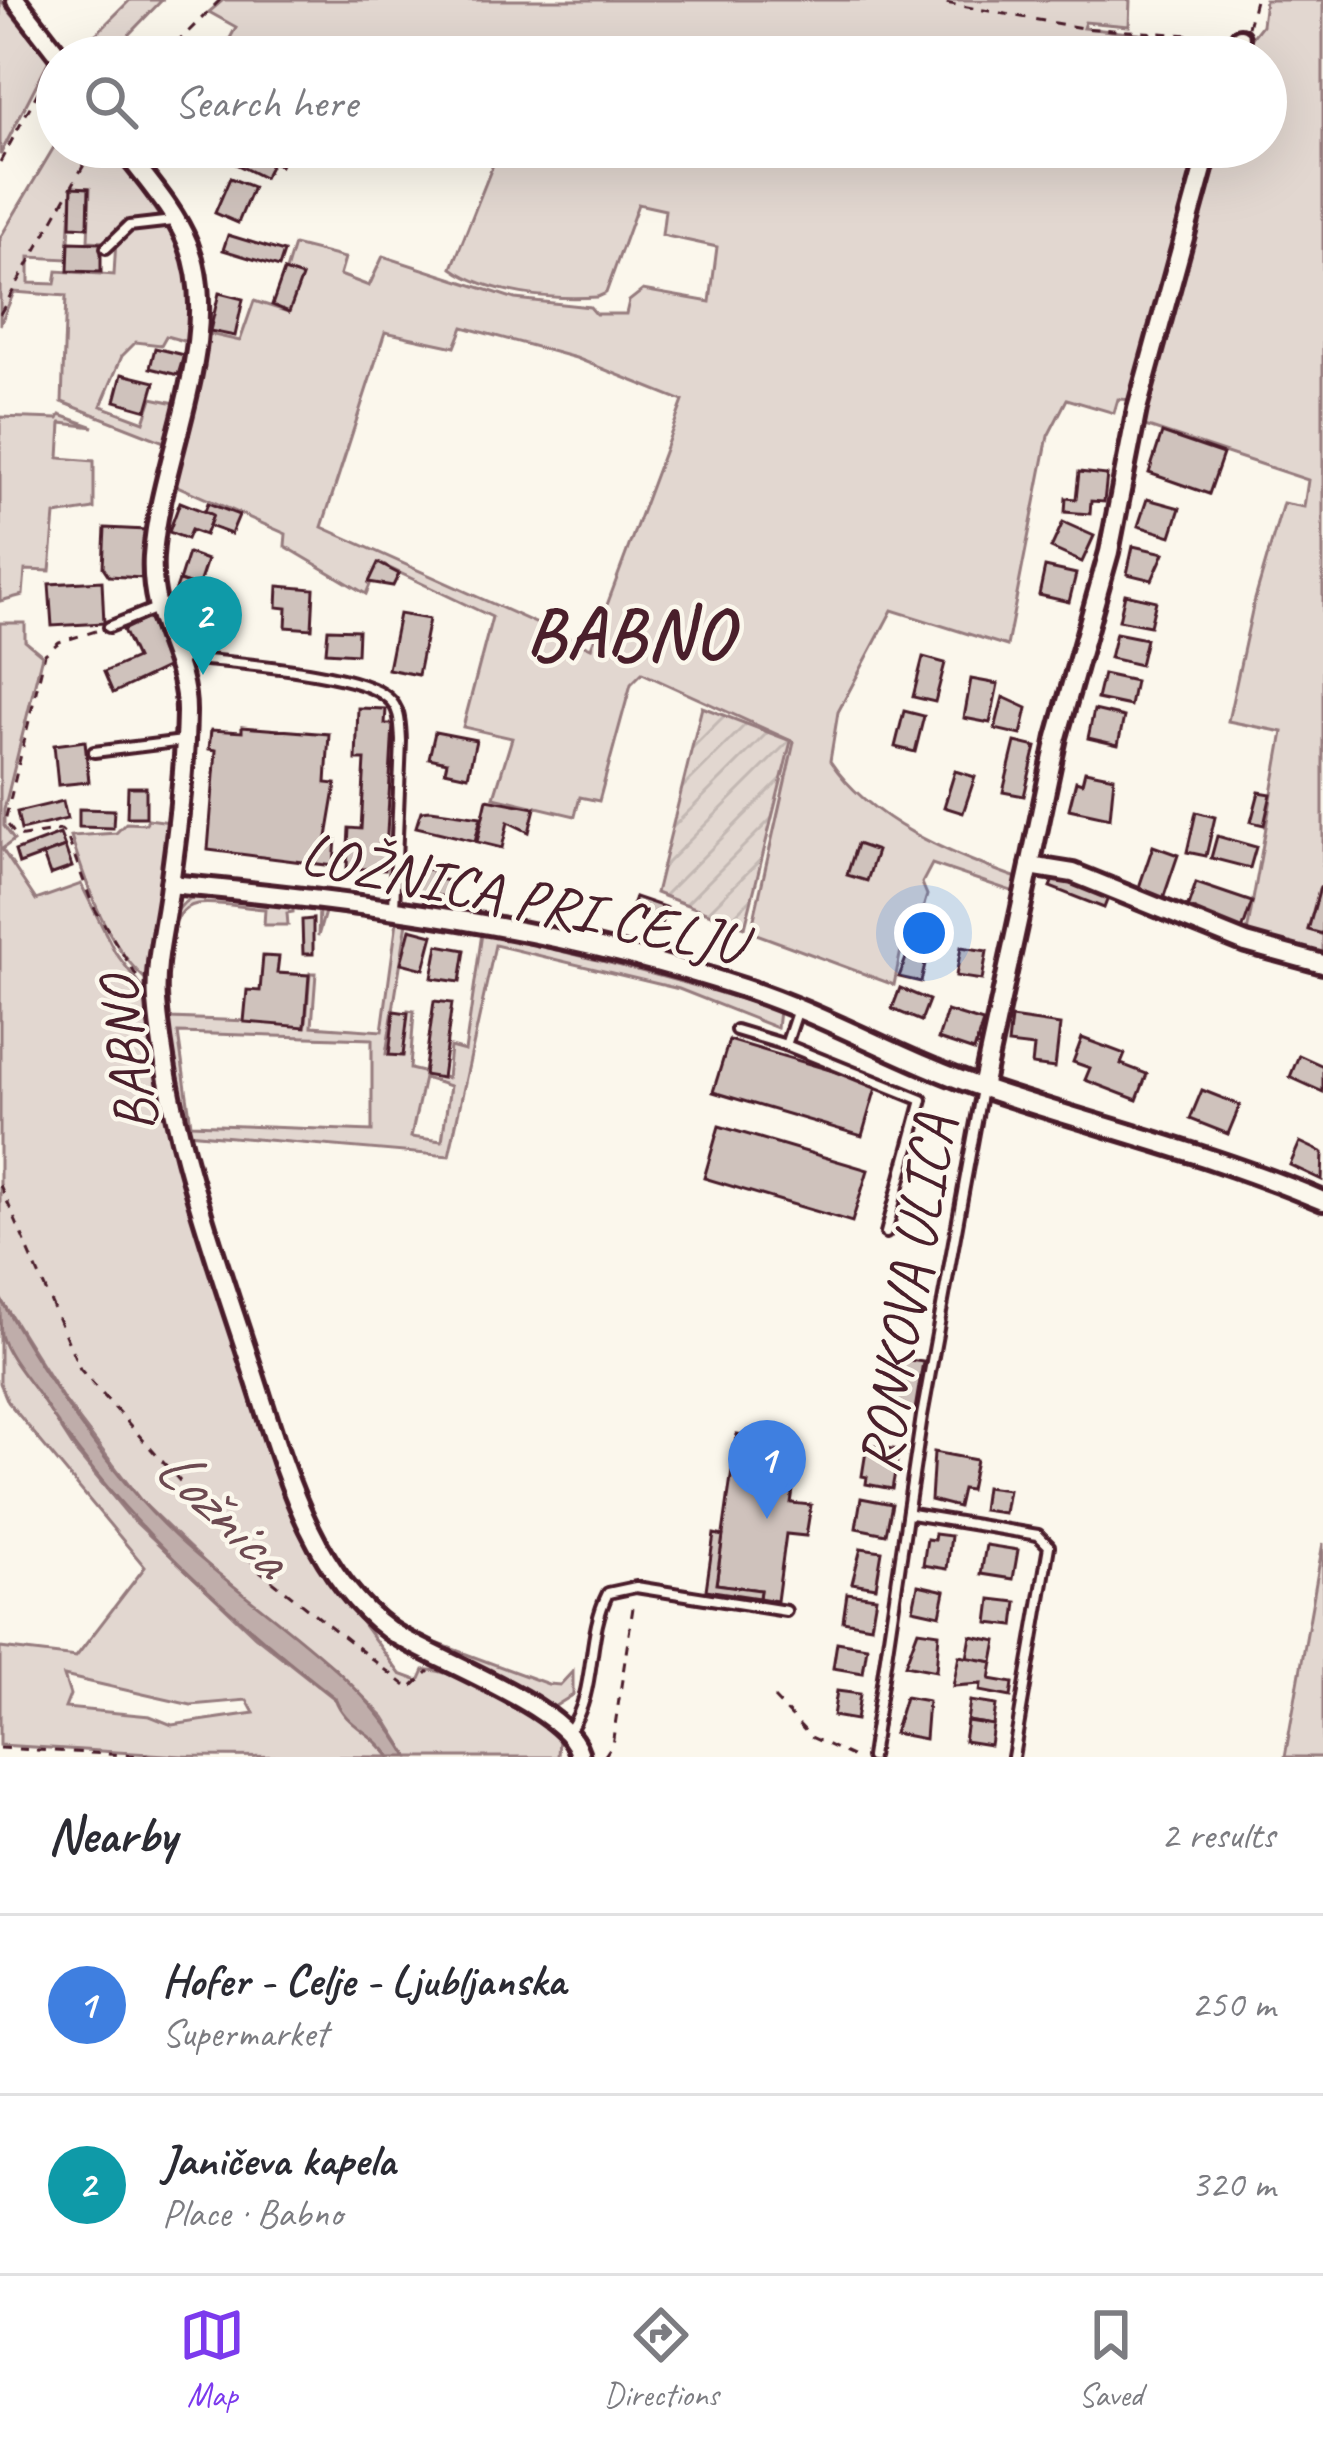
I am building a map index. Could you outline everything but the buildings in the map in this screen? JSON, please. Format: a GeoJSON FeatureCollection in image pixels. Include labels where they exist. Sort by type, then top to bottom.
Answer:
{"type":"FeatureCollection","features":[{"type":"Feature","properties":{"kind":"street"},"geometry":{"type":"LineString","coordinates":[[16,0],[42,36]]}},
{"type":"Feature","properties":{"kind":"street","name":"BABNO"},"geometry":{"type":"LineString","coordinates":[[137,168],[175,220],[198,278],[198,329],[154,537],[154,609],[186,687],[156,998],[189,1167],[286,1474],[319,1546],[362,1608],[391,1632],[568,1732]]}},
{"type":"Feature","properties":{"kind":"street"},"geometry":{"type":"LineString","coordinates":[[982,1088],[1057,737],[1109,552],[1137,409],[1202,168]]}},
{"type":"Feature","properties":{"kind":"street"},"geometry":{"type":"LineString","coordinates":[[1030,866],[1072,873],[1246,944],[1323,964]]}},
{"type":"Feature","properties":{"kind":"street","name":"LOŽNICA PRI CELJU"},"geometry":{"type":"LineString","coordinates":[[170,884],[394,909],[574,943],[744,988],[982,1088],[1237,1164],[1323,1201]]}},
{"type":"Feature","properties":{"kind":"street"},"geometry":{"type":"LineString","coordinates":[[568,1732],[580,1757]]}},
{"type":"Feature","properties":{"kind":"lane"},"geometry":{"type":"LineString","coordinates":[[106,248],[129,226],[175,220]]}},
{"type":"Feature","properties":{"kind":"lane"},"geometry":{"type":"LineString","coordinates":[[109,627],[154,609]]}},
{"type":"Feature","properties":{"kind":"lane"},"geometry":{"type":"LineString","coordinates":[[172,656],[356,681],[391,700],[399,714],[401,741],[394,909]]}},
{"type":"Feature","properties":{"kind":"lane"},"geometry":{"type":"LineString","coordinates":[[94,752],[184,741]]}},
{"type":"Feature","properties":{"kind":"lane"},"geometry":{"type":"LineString","coordinates":[[786,1045],[797,1010]]}},
{"type":"Feature","properties":{"kind":"lane"},"geometry":{"type":"LineString","coordinates":[[736,1030],[922,1100],[886,1234]]}},
{"type":"Feature","properties":{"kind":"lane","name":"RONKOVA ULICA"},"geometry":{"type":"LineString","coordinates":[[872,1757],[922,1416],[982,1088]]}},
{"type":"Feature","properties":{"kind":"lane","name":"RONKOVA ULICA"},"geometry":{"type":"LineString","coordinates":[[911,1514],[1038,1535],[1049,1546],[1013,1757]]}},
{"type":"Feature","properties":{"kind":"lane"},"geometry":{"type":"LineString","coordinates":[[568,1732],[585,1705],[608,1593],[636,1587],[786,1611]]}},
{"type":"Feature","properties":{"kind":"path"},"geometry":{"type":"LineString","coordinates":[[184,36],[220,0]]}},
{"type":"Feature","properties":{"kind":"path"},"geometry":{"type":"LineString","coordinates":[[928,0],[1082,28],[1208,36]]}},
{"type":"Feature","properties":{"kind":"path"},"geometry":{"type":"LineString","coordinates":[[1241,36],[1255,0]]}},
{"type":"Feature","properties":{"kind":"path"},"geometry":{"type":"LineString","coordinates":[[0,162],[36,97]]}},
{"type":"Feature","properties":{"kind":"path"},"geometry":{"type":"LineString","coordinates":[[0,314],[82,168]]}},
{"type":"Feature","properties":{"kind":"path"},"geometry":{"type":"LineString","coordinates":[[109,627],[59,642],[45,654],[5,821],[17,837],[61,830],[68,836],[106,931],[156,998]]}},
{"type":"Feature","properties":{"kind":"path"},"geometry":{"type":"LineString","coordinates":[[0,1185],[80,1369],[260,1571],[410,1689],[432,1668]]}},
{"type":"Feature","properties":{"kind":"path"},"geometry":{"type":"LineString","coordinates":[[604,1757],[611,1745],[636,1587]]}},
{"type":"Feature","properties":{"kind":"path"},"geometry":{"type":"LineString","coordinates":[[775,1699],[811,1737],[854,1757]]}},
{"type":"Feature","properties":{"kind":"path"},"geometry":{"type":"LineString","coordinates":[[0,1748],[164,1757]]}},
{"type":"Feature","properties":{"kind":"shaded area"},"geometry":{"type":"Polygon","coordinates":[[[0,0],[36,44],[36,85],[0,155],[0,0]]]}},
{"type":"Feature","properties":{"kind":"shaded area"},"geometry":{"type":"Polygon","coordinates":[[[130,0],[162,0],[127,36],[94,36],[130,0]]]}},
{"type":"Feature","properties":{"kind":"shaded area"},"geometry":{"type":"Polygon","coordinates":[[[223,0],[1130,0],[1129,26],[1085,22],[1083,28],[1157,36],[231,36],[236,27],[209,12],[223,0]]]}},
{"type":"Feature","properties":{"kind":"shaded area"},"geometry":{"type":"Polygon","coordinates":[[[1265,0],[1323,0],[1323,889],[1319,889],[1308,929],[1323,935],[1323,961],[1246,939],[1283,732],[1228,721],[1253,606],[1283,503],[1304,507],[1308,480],[1139,424],[1207,168],[1287,168],[1287,36],[1253,36],[1262,25],[1265,0]]]}},
{"type":"Feature","properties":{"kind":"shaded area"},"geometry":{"type":"Polygon","coordinates":[[[42,168],[126,168],[159,216],[123,222],[104,242],[88,241],[90,188],[72,188],[68,259],[29,257],[29,283],[55,284],[57,271],[114,275],[116,239],[127,231],[168,228],[178,239],[189,266],[188,342],[166,336],[161,345],[136,342],[122,356],[101,406],[144,422],[152,398],[175,403],[164,442],[62,402],[66,296],[14,292],[0,325],[0,238],[42,168]]]}},
{"type":"Feature","properties":{"kind":"shaded area"},"geometry":{"type":"Polygon","coordinates":[[[492,168],[1199,168],[1135,400],[1118,399],[1114,413],[1067,399],[1048,436],[1007,646],[892,610],[838,712],[830,761],[867,802],[939,847],[1017,878],[1014,892],[932,864],[922,883],[927,895],[915,935],[902,945],[894,985],[751,932],[794,742],[642,673],[631,684],[599,801],[580,797],[575,816],[494,797],[512,738],[463,727],[492,617],[379,563],[366,594],[285,546],[286,534],[173,484],[205,333],[240,341],[254,301],[288,312],[301,279],[285,274],[294,245],[345,258],[340,275],[369,286],[383,256],[515,299],[590,307],[596,314],[626,314],[629,301],[643,290],[710,302],[717,247],[662,235],[665,210],[638,204],[606,293],[597,297],[522,293],[452,268],[492,168]],[[463,327],[455,347],[385,332],[322,527],[591,648],[683,401],[576,358],[463,327]]]}},
{"type":"Feature","properties":{"kind":"shaded area"},"geometry":{"type":"Polygon","coordinates":[[[60,415],[94,427],[61,423],[59,458],[94,461],[94,509],[55,515],[50,571],[25,570],[23,595],[0,601],[0,417],[58,419],[60,415]]]}},
{"type":"Feature","properties":{"kind":"shaded area"},"geometry":{"type":"Polygon","coordinates":[[[0,623],[25,623],[25,641],[42,655],[4,810],[4,826],[14,840],[2,849],[36,900],[81,884],[115,952],[150,998],[194,1224],[261,1433],[324,1571],[400,1674],[419,1681],[424,1670],[437,1671],[495,1694],[559,1737],[558,1757],[409,1757],[384,1717],[333,1667],[216,1573],[141,1501],[64,1400],[0,1298],[0,623]]]}},
{"type":"Feature","properties":{"kind":"shaded area"},"geometry":{"type":"Polygon","coordinates":[[[702,707],[791,741],[745,927],[656,893],[702,707]]]}},
{"type":"Feature","properties":{"kind":"shaded area"},"geometry":{"type":"Polygon","coordinates":[[[148,819],[170,822],[151,984],[111,936],[71,836],[116,833],[126,823],[146,824],[148,819]]]}},
{"type":"Feature","properties":{"kind":"shaded area"},"geometry":{"type":"Polygon","coordinates":[[[191,898],[293,902],[288,925],[264,925],[265,909],[205,903],[185,910],[176,921],[168,953],[170,1018],[306,1023],[310,973],[316,973],[312,1026],[382,1031],[397,921],[325,912],[318,936],[319,906],[408,916],[386,1054],[402,1056],[408,1010],[414,1011],[410,1069],[447,1078],[450,1047],[465,1051],[482,933],[631,968],[779,1011],[777,1028],[679,989],[495,945],[449,1156],[187,1133],[165,1008],[167,940],[175,914],[191,898]],[[178,1033],[191,1124],[372,1131],[372,1039],[178,1033]],[[424,1078],[411,1137],[442,1141],[450,1086],[424,1078]]]}},
{"type":"Feature","properties":{"kind":"shaded area"},"geometry":{"type":"Polygon","coordinates":[[[0,1298],[79,1423],[149,1510],[205,1563],[331,1665],[386,1724],[408,1757],[390,1757],[346,1716],[335,1698],[213,1596],[138,1522],[71,1441],[13,1359],[1,1335],[0,1298]]]}},
{"type":"Feature","properties":{"kind":"shaded area"},"geometry":{"type":"Polygon","coordinates":[[[0,1334],[77,1453],[128,1515],[255,1636],[335,1699],[390,1757],[183,1756],[0,1745],[0,1648],[76,1657],[145,1567],[8,1402],[0,1383],[0,1334]],[[64,1676],[70,1695],[65,1708],[150,1716],[172,1725],[254,1713],[247,1700],[191,1705],[64,1676]]]}},
{"type":"Feature","properties":{"kind":"shaded area"},"geometry":{"type":"Polygon","coordinates":[[[1323,1543],[1323,1757],[1285,1757],[1323,1543]]]}},
{"type":"Feature","properties":{"kind":"shaded area"},"geometry":{"type":"Polygon","coordinates":[[[439,1644],[548,1684],[560,1685],[573,1671],[573,1695],[552,1708],[435,1649],[439,1644]]]}},
{"type":"Feature","properties":{"kind":"place","name":"Janičeva kapela"},"geometry":{"type":"Point","coordinates":[203,675]}},
{"type":"Feature","properties":{"kind":"place","name":"Hofer - Celje - Ljubljanska"},"geometry":{"type":"Point","coordinates":[767,1519]}},
{"type":"Feature","properties":{"kind":"district","name":"BABNO"},"geometry":{"type":"Point","coordinates":[630,632]}},
{"type":"Feature","properties":{"kind":"water label","name":"Ložnica"},"geometry":{"type":"Point","coordinates":[224,1510]}}]}
